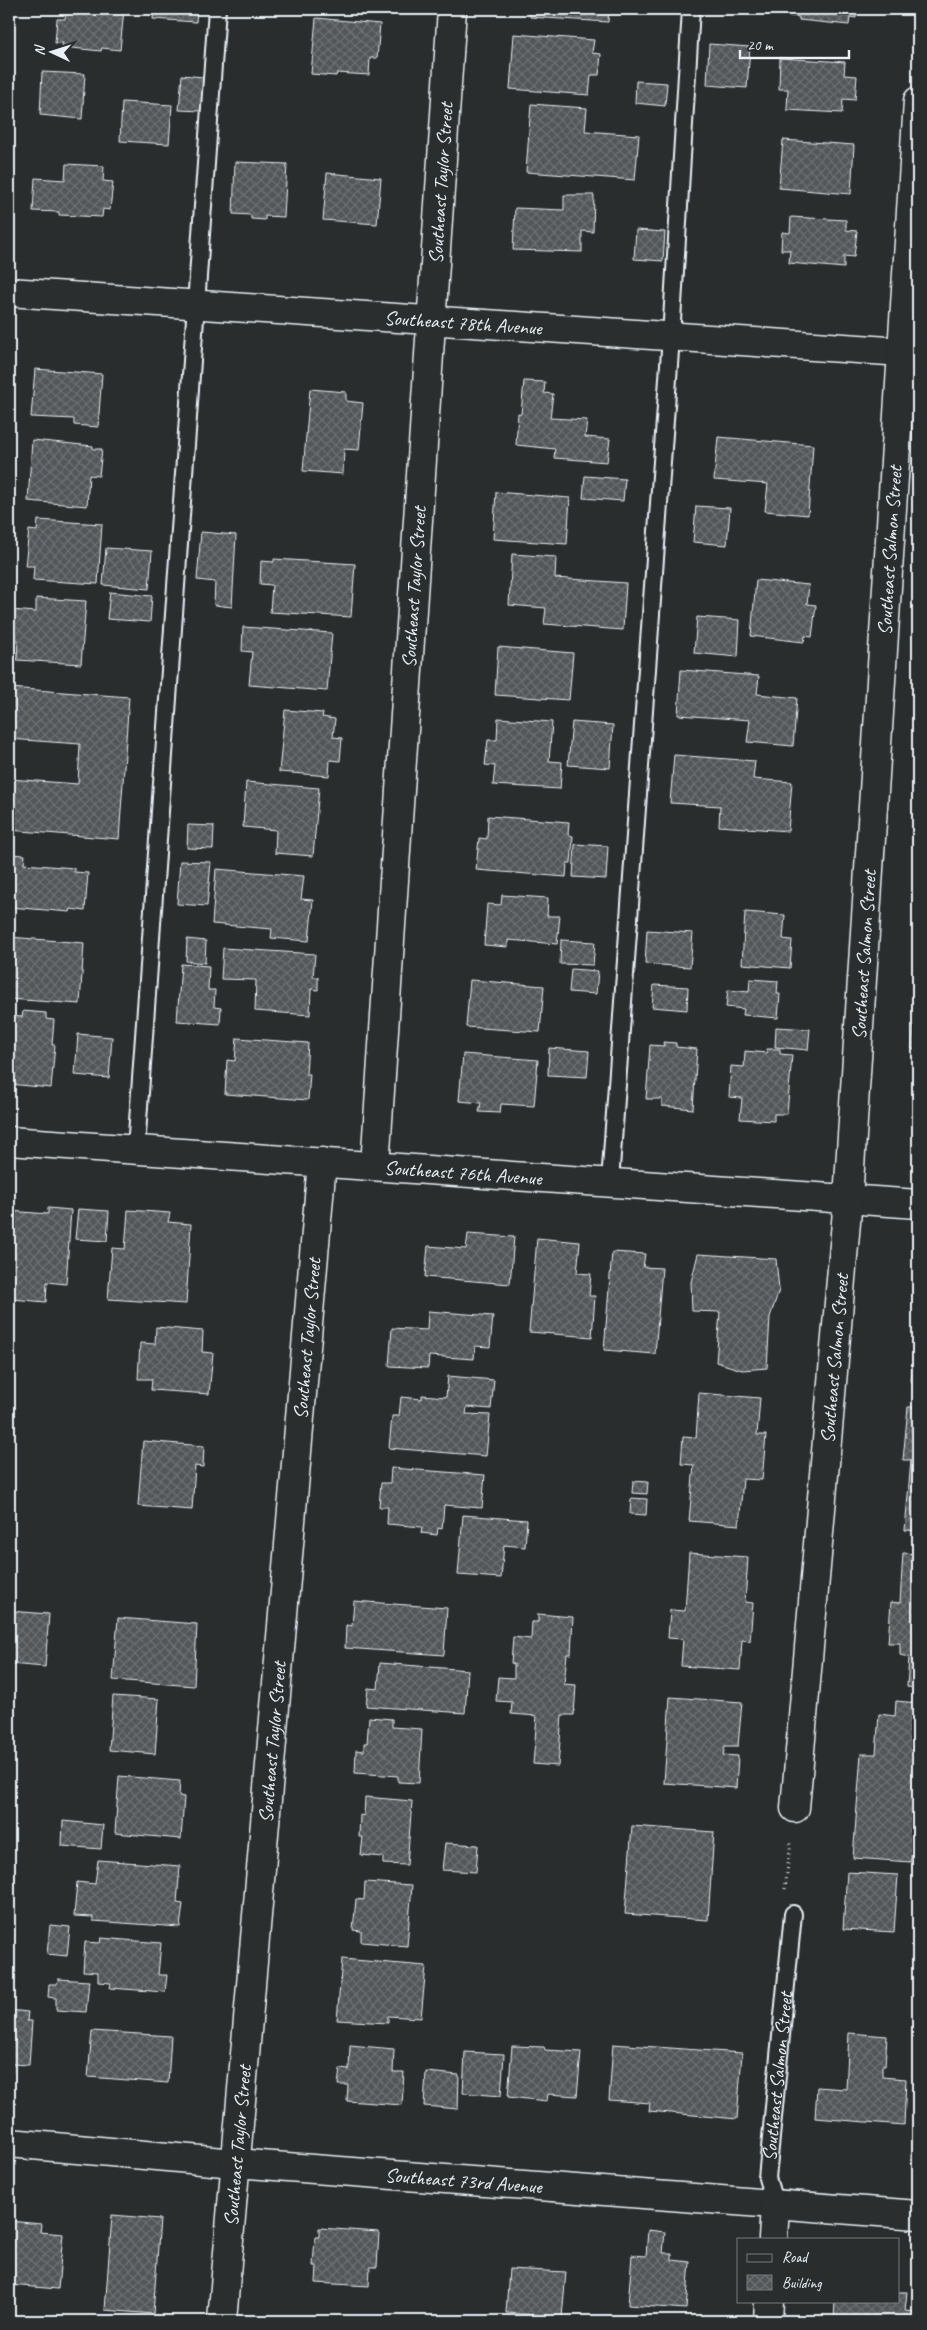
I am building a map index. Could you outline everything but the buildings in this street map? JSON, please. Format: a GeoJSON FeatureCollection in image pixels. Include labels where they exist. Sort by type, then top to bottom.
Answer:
{"type":"FeatureCollection","features":[{"type":"Feature","properties":{"kind":"street","name":"Southeast Taylor Street"},"geometry":{"type":"LineString","coordinates":[[375,1166],[433,320],[452,9]]}},
{"type":"Feature","properties":{"kind":"street","name":"Southeast Salmon Street"},"geometry":{"type":"LineString","coordinates":[[796,1808],[848,1199],[910,353],[918,101]]}},
{"type":"Feature","properties":{"kind":"street","name":"Southeast 78th Avenue"},"geometry":{"type":"LineString","coordinates":[[9,292],[910,353]]}},
{"type":"Feature","properties":{"kind":"street","name":"Southeast 76th Avenue"},"geometry":{"type":"LineString","coordinates":[[9,1141],[918,1204]]}},
{"type":"Feature","properties":{"kind":"street","name":"Southeast Taylor Street"},"geometry":{"type":"LineString","coordinates":[[222,2321],[322,1162]]}},
{"type":"Feature","properties":{"kind":"street","name":"Southeast 73rd Avenue"},"geometry":{"type":"LineString","coordinates":[[9,2143],[235,2163],[918,2216]]}},
{"type":"Feature","properties":{"kind":"street","name":"Southeast Salmon Street"},"geometry":{"type":"LineString","coordinates":[[773,2238],[775,2205]]}},
{"type":"Feature","properties":{"kind":"street"},"geometry":{"type":"LineString","coordinates":[[768,2321],[769,2302]]}},
{"type":"Feature","properties":{"kind":"lane"},"geometry":{"type":"LineString","coordinates":[[136,1150],[217,9]]}},
{"type":"Feature","properties":{"kind":"lane"},"geometry":{"type":"LineString","coordinates":[[610,1182],[671,337],[691,9]]}},
{"type":"Feature","properties":{"kind":"lane","name":"Southeast Salmon Street"},"geometry":{"type":"LineString","coordinates":[[775,2205],[766,2178],[793,1914]]}},
{"type":"Feature","properties":{"kind":"path"},"geometry":{"type":"LineString","coordinates":[[793,1914],[781,1912],[796,1808]]}}]}
